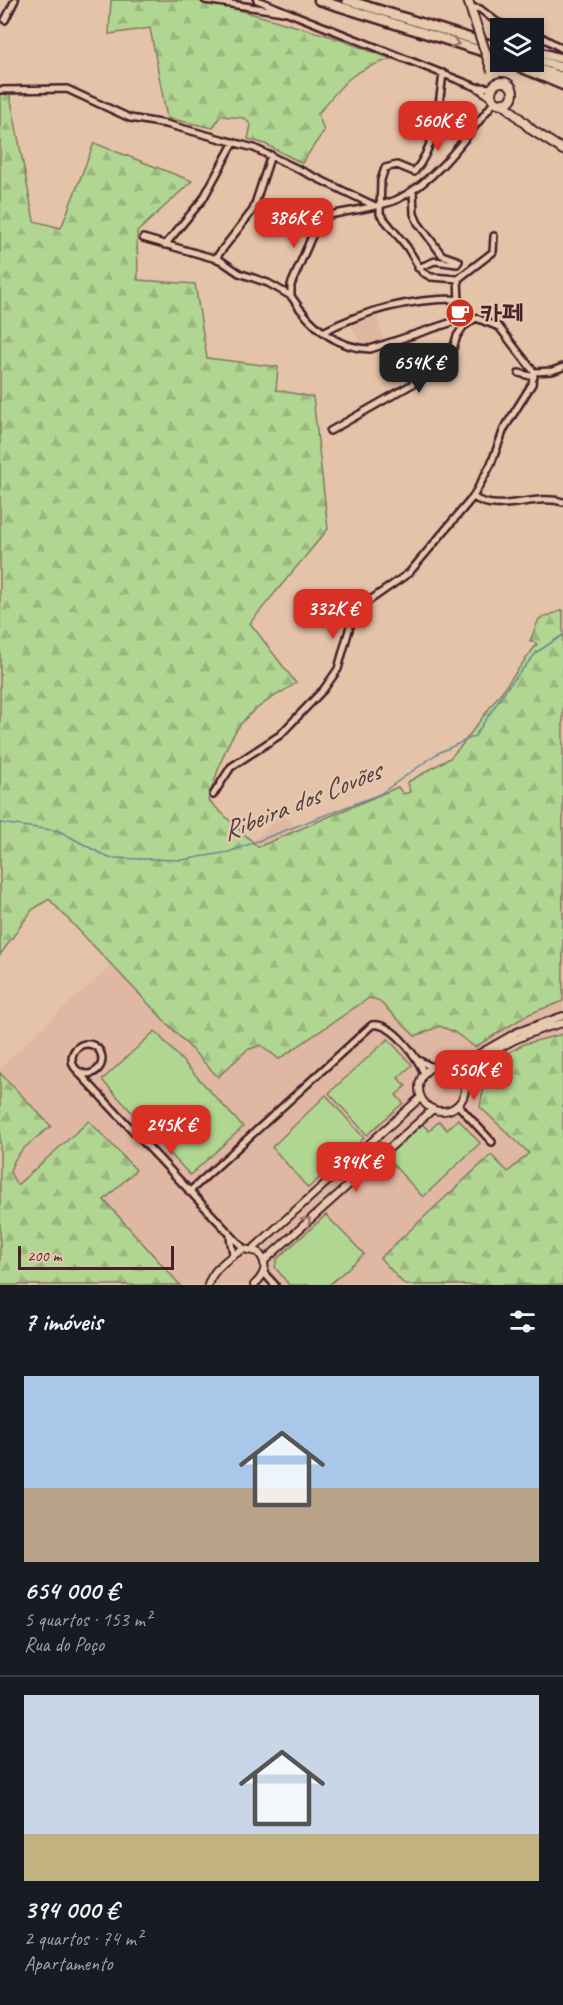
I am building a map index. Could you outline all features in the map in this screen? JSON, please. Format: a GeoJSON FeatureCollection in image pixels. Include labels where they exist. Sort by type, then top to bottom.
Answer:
{"type":"FeatureCollection","features":[{"type":"Feature","properties":{"kind":"highway"},"geometry":{"type":"LineString","coordinates":[[319,0],[490,54]]}},
{"type":"Feature","properties":{"kind":"highway"},"geometry":{"type":"LineString","coordinates":[[347,0],[490,44]]}},
{"type":"Feature","properties":{"kind":"highway"},"geometry":{"type":"LineString","coordinates":[[544,54],[563,59]]}},
{"type":"Feature","properties":{"kind":"highway"},"geometry":{"type":"LineString","coordinates":[[544,62],[563,68]]}},
{"type":"Feature","properties":{"kind":"highway"},"geometry":{"type":"LineString","coordinates":[[544,71],[563,77]]}},
{"type":"Feature","properties":{"kind":"highway"},"geometry":{"type":"LineString","coordinates":[[532,72],[563,85]]}},
{"type":"Feature","properties":{"kind":"main road"},"geometry":{"type":"LineString","coordinates":[[469,3],[490,65]]}},
{"type":"Feature","properties":{"kind":"main road"},"geometry":{"type":"LineString","coordinates":[[492,72],[492,87],[496,101],[515,112],[532,130],[563,150]]}},
{"type":"Feature","properties":{"kind":"main road"},"geometry":{"type":"LineString","coordinates":[[493,72],[501,82]]}},
{"type":"Feature","properties":{"kind":"main road"},"geometry":{"type":"LineString","coordinates":[[492,87],[501,82],[507,83],[512,89],[510,98],[515,112]]}},
{"type":"Feature","properties":{"kind":"main road"},"geometry":{"type":"LineString","coordinates":[[496,101],[510,98]]}},
{"type":"Feature","properties":{"kind":"street"},"geometry":{"type":"LineString","coordinates":[[5,20],[15,0]]}},
{"type":"Feature","properties":{"kind":"street"},"geometry":{"type":"LineString","coordinates":[[205,0],[288,13]]}},
{"type":"Feature","properties":{"kind":"street"},"geometry":{"type":"LineString","coordinates":[[257,0],[476,87],[496,101],[436,172],[413,190],[397,200],[326,216],[318,222],[291,285],[291,296]]}},
{"type":"Feature","properties":{"kind":"street"},"geometry":{"type":"LineString","coordinates":[[469,3],[492,18]]}},
{"type":"Feature","properties":{"kind":"street"},"geometry":{"type":"LineString","coordinates":[[544,39],[563,49]]}},
{"type":"Feature","properties":{"kind":"street"},"geometry":{"type":"LineString","coordinates":[[442,73],[434,133],[420,164],[414,172],[397,165],[385,168],[376,204],[380,214],[407,247],[418,268],[431,278],[458,279],[493,252],[494,236]]}},
{"type":"Feature","properties":{"kind":"street"},"geometry":{"type":"LineString","coordinates":[[476,87],[492,87]]}},
{"type":"Feature","properties":{"kind":"street"},"geometry":{"type":"LineString","coordinates":[[0,90],[67,88],[130,118],[234,142],[271,155],[376,204]]}},
{"type":"Feature","properties":{"kind":"street"},"geometry":{"type":"LineString","coordinates":[[165,245],[203,199],[234,142]]}},
{"type":"Feature","properties":{"kind":"street"},"geometry":{"type":"LineString","coordinates":[[215,259],[253,210],[271,155]]}},
{"type":"Feature","properties":{"kind":"street"},"geometry":{"type":"LineString","coordinates":[[413,190],[414,214],[418,223],[442,255],[459,261],[457,264],[435,261],[418,268]]}},
{"type":"Feature","properties":{"kind":"street"},"geometry":{"type":"LineString","coordinates":[[143,238],[215,259],[239,273],[268,283],[291,296],[301,312],[323,332],[340,342],[370,349],[474,317]]}},
{"type":"Feature","properties":{"kind":"street"},"geometry":{"type":"LineString","coordinates":[[458,279],[457,299],[474,317],[499,327],[534,375]]}},
{"type":"Feature","properties":{"kind":"street"},"geometry":{"type":"LineString","coordinates":[[323,332],[349,319],[389,306],[411,301],[457,299]]}},
{"type":"Feature","properties":{"kind":"street"},"geometry":{"type":"LineString","coordinates":[[330,431],[432,373],[451,355],[457,336],[474,317]]}},
{"type":"Feature","properties":{"kind":"street"},"geometry":{"type":"LineString","coordinates":[[519,373],[534,375],[563,367]]}},
{"type":"Feature","properties":{"kind":"street"},"geometry":{"type":"LineString","coordinates":[[213,795],[231,768],[280,735],[324,690],[338,669],[350,626],[363,605],[410,573],[473,497],[491,464],[504,429],[534,375]]}},
{"type":"Feature","properties":{"kind":"street"},"geometry":{"type":"LineString","coordinates":[[473,497],[491,504],[553,499],[563,502]]}},
{"type":"Feature","properties":{"kind":"street"},"geometry":{"type":"LineString","coordinates":[[454,1068],[517,1032],[563,1016]]}},
{"type":"Feature","properties":{"kind":"street"},"geometry":{"type":"LineString","coordinates":[[464,1078],[454,1068],[447,1065],[432,1067],[424,1073],[419,1085],[421,1097],[433,1109],[449,1110],[458,1105],[465,1094],[464,1078],[472,1067],[518,1039],[563,1023]]}},
{"type":"Feature","properties":{"kind":"street"},"geometry":{"type":"LineString","coordinates":[[189,1192],[372,1025],[384,1026],[391,1031],[418,1060],[424,1073]]}},
{"type":"Feature","properties":{"kind":"street"},"geometry":{"type":"LineString","coordinates":[[96,1091],[95,1078],[102,1054],[94,1045],[84,1044],[79,1046],[72,1057],[78,1071],[96,1091],[230,1237],[244,1249]]}},
{"type":"Feature","properties":{"kind":"street"},"geometry":{"type":"LineString","coordinates":[[418,1060],[432,1067]]}},
{"type":"Feature","properties":{"kind":"street"},"geometry":{"type":"LineString","coordinates":[[78,1071],[88,1075],[99,1070]]}},
{"type":"Feature","properties":{"kind":"street"},"geometry":{"type":"LineString","coordinates":[[208,1285],[211,1277],[233,1254],[244,1249],[253,1249],[421,1097]]}},
{"type":"Feature","properties":{"kind":"street"},"geometry":{"type":"LineString","coordinates":[[458,1105],[492,1142]]}},
{"type":"Feature","properties":{"kind":"street"},"geometry":{"type":"LineString","coordinates":[[264,1261],[433,1109]]}},
{"type":"Feature","properties":{"kind":"street"},"geometry":{"type":"LineString","coordinates":[[230,1237],[233,1254]]}},
{"type":"Feature","properties":{"kind":"street"},"geometry":{"type":"LineString","coordinates":[[253,1249],[264,1261],[264,1273],[254,1285]]}},
{"type":"Feature","properties":{"kind":"street"},"geometry":{"type":"LineString","coordinates":[[264,1273],[275,1285]]}},
{"type":"Feature","properties":{"kind":"shaded area"},"geometry":{"type":"Polygon","coordinates":[[[376,312],[384,341],[362,345],[349,321],[376,312]]]}},
{"type":"Feature","properties":{"kind":"shaded area"},"geometry":{"type":"Polygon","coordinates":[[[283,814],[442,989],[563,935],[563,1131],[545,1285],[0,1285],[0,1068],[68,1004],[283,814]]]}},
{"type":"Feature","properties":{"kind":"green space"},"geometry":{"type":"Polygon","coordinates":[[[111,0],[192,0],[218,4],[333,37],[391,59],[357,73],[335,94],[318,114],[324,131],[302,163],[265,144],[248,139],[251,125],[244,118],[220,116],[213,128],[167,118],[150,28],[109,34],[111,0]]]}},
{"type":"Feature","properties":{"kind":"green space"},"geometry":{"type":"Polygon","coordinates":[[[0,92],[10,95],[34,221],[61,228],[94,143],[192,181],[137,232],[138,280],[195,284],[207,358],[278,367],[276,390],[313,397],[328,529],[250,623],[296,683],[257,708],[239,727],[223,757],[208,800],[258,847],[398,787],[403,794],[410,792],[408,782],[450,758],[462,745],[537,644],[530,641],[539,619],[563,610],[563,1001],[529,1014],[475,1047],[454,1032],[440,1026],[415,1036],[378,1000],[369,998],[279,1059],[261,1045],[247,1050],[218,1077],[49,899],[32,910],[0,955],[0,92]]]}},
{"type":"Feature","properties":{"kind":"green space"},"geometry":{"type":"Polygon","coordinates":[[[155,1031],[243,1127],[190,1175],[102,1080],[155,1031]]]}},
{"type":"Feature","properties":{"kind":"green space"},"geometry":{"type":"Polygon","coordinates":[[[563,1034],[563,1285],[405,1285],[380,1258],[491,1155],[508,1172],[529,1153],[480,1107],[484,1086],[480,1070],[524,1044],[563,1034]]]}},
{"type":"Feature","properties":{"kind":"green space"},"geometry":{"type":"Polygon","coordinates":[[[388,1039],[412,1065],[398,1078],[406,1086],[396,1095],[403,1103],[367,1135],[329,1093],[388,1039]]]}},
{"type":"Feature","properties":{"kind":"green space"},"geometry":{"type":"Polygon","coordinates":[[[0,1073],[51,1126],[26,1146],[16,1158],[10,1172],[17,1185],[89,1121],[136,1170],[104,1200],[180,1285],[0,1285],[0,1073]]]}},
{"type":"Feature","properties":{"kind":"green space"},"geometry":{"type":"Polygon","coordinates":[[[326,1095],[364,1138],[308,1188],[272,1147],[326,1095]]]}},
{"type":"Feature","properties":{"kind":"green space"},"geometry":{"type":"Polygon","coordinates":[[[458,1119],[480,1143],[423,1197],[386,1157],[422,1124],[429,1131],[439,1121],[447,1130],[458,1119]]]}},
{"type":"Feature","properties":{"kind":"green space"},"geometry":{"type":"Polygon","coordinates":[[[326,1215],[364,1254],[329,1285],[289,1285],[275,1267],[277,1259],[326,1215]]]}},
{"type":"Feature","properties":{"kind":"waterway","name":"Ribeira dos Covões"},"geometry":{"type":"LineString","coordinates":[[0,823],[59,831],[109,858],[182,860],[229,852],[380,794],[438,753],[475,736],[507,688],[537,652],[563,635]]}},
{"type":"Feature","properties":{"kind":"place","name":"카페"},"geometry":{"type":"Point","coordinates":[460,313]}}]}
